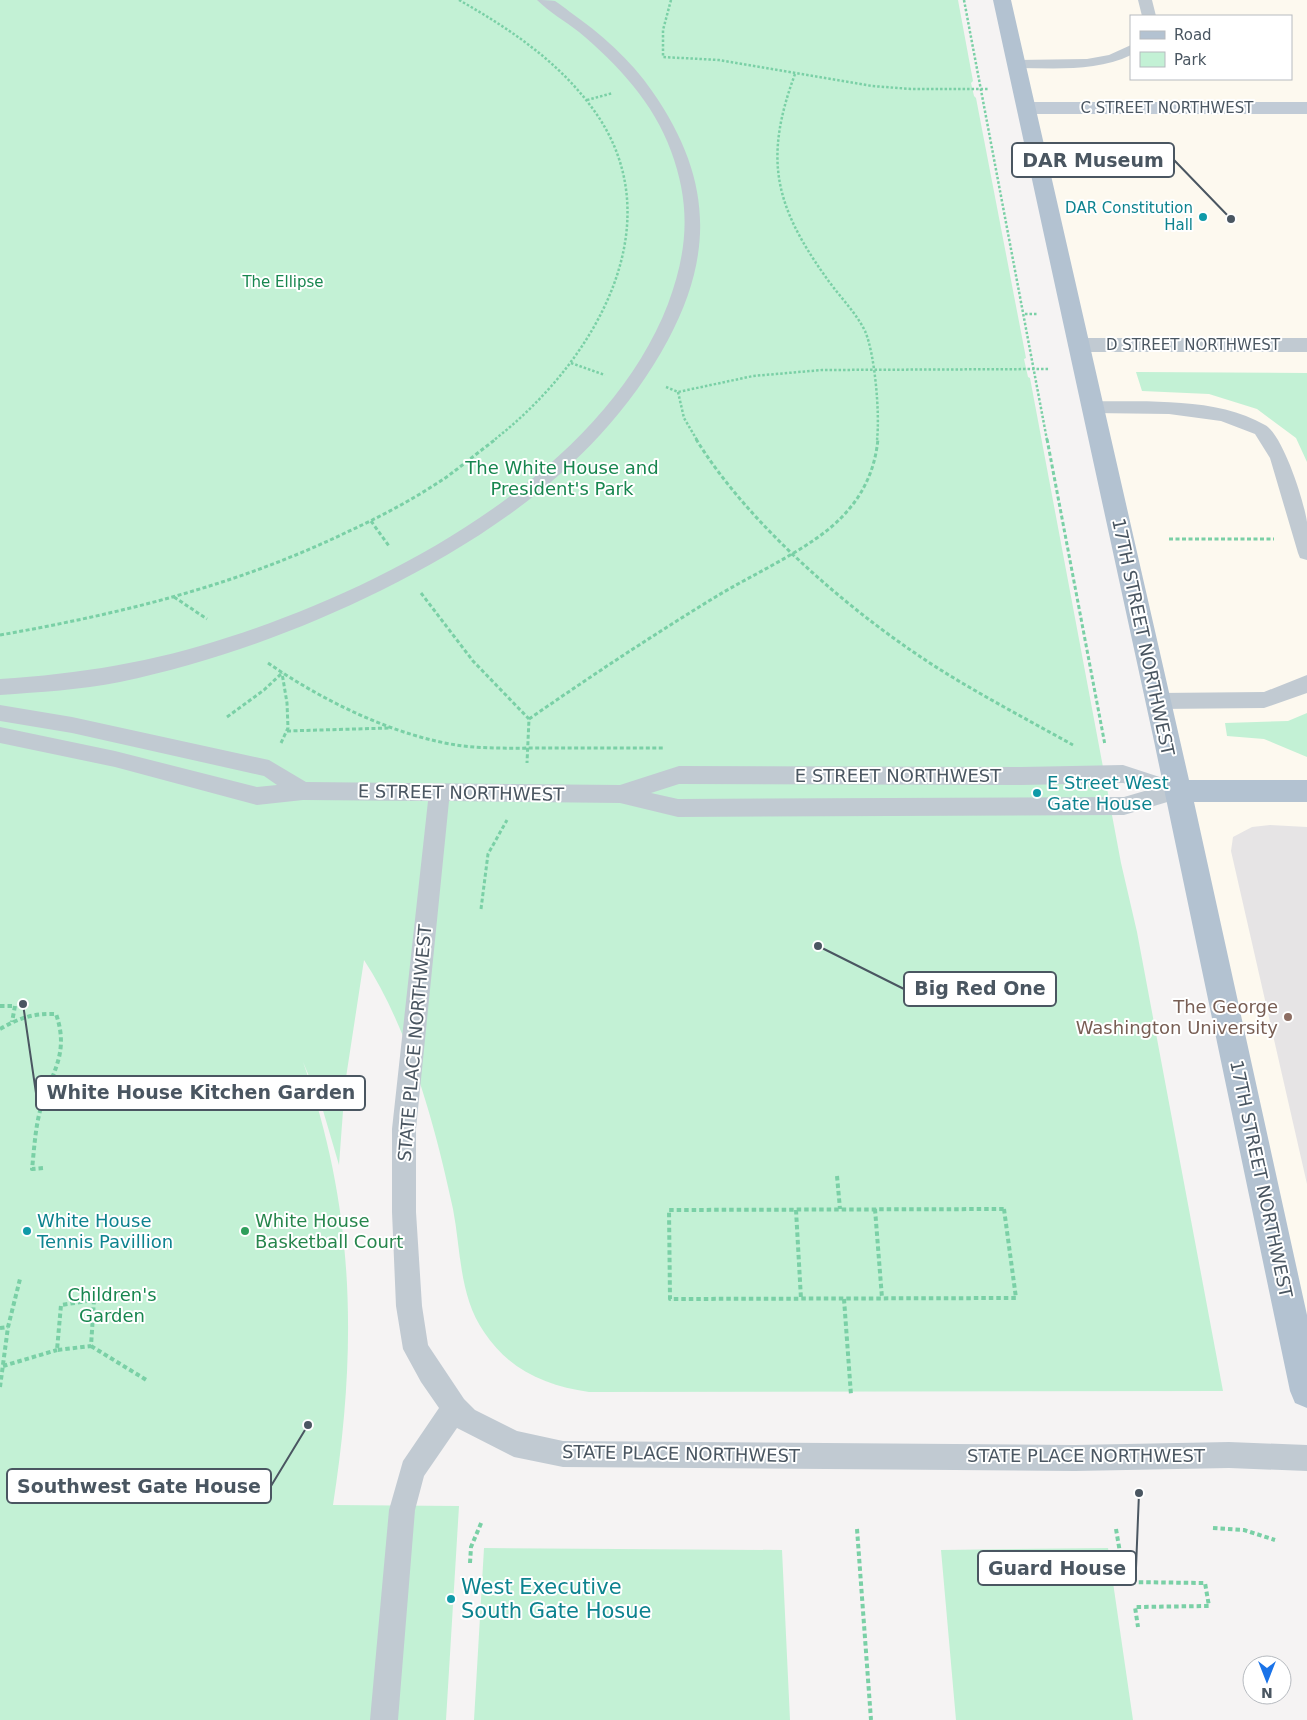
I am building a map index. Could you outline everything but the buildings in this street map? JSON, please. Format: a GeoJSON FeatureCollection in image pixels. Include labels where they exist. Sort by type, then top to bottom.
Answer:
{"type":"FeatureCollection","features":[{"type":"Feature","properties":{"kind":"main road","name":"17TH STREET NORTHWEST"},"geometry":{"type":"LineString","coordinates":[[1002,0],[1158,701],[1307,1391]]}},
{"type":"Feature","properties":{"kind":"main road","name":"E STREET NORTHWEST"},"geometry":{"type":"LineString","coordinates":[[1177,791],[1307,791]]}},
{"type":"Feature","properties":{"kind":"street","name":"C STREET NORTHWEST"},"geometry":{"type":"LineString","coordinates":[[1026,108],[1307,108]]}},
{"type":"Feature","properties":{"kind":"street","name":"D STREET NORTHWEST"},"geometry":{"type":"LineString","coordinates":[[1079,345],[1307,345]]}},
{"type":"Feature","properties":{"kind":"lane"},"geometry":{"type":"LineString","coordinates":[[0,687],[67,683],[131,671],[184,658],[262,634],[362,592],[454,543],[490,519],[557,468],[619,403],[648,362],[665,332],[678,303],[692,246],[693,216],[689,187],[672,133],[658,108],[642,87],[599,41],[544,0]]}},
{"type":"Feature","properties":{"kind":"lane"},"geometry":{"type":"LineString","coordinates":[[1145,0],[1149,15]]}},
{"type":"Feature","properties":{"kind":"lane"},"geometry":{"type":"LineString","coordinates":[[1016,64],[1087,63],[1113,58],[1130,50]]}},
{"type":"Feature","properties":{"kind":"lane"},"geometry":{"type":"LineString","coordinates":[[1093,407],[1169,408],[1224,415],[1261,430],[1279,457],[1305,546]]}},
{"type":"Feature","properties":{"kind":"lane"},"geometry":{"type":"LineString","coordinates":[[1158,701],[1264,700],[1302,687],[1307,682]]}},
{"type":"Feature","properties":{"kind":"lane"},"geometry":{"type":"LineString","coordinates":[[0,713],[72,725],[268,769],[303,791]]}},
{"type":"Feature","properties":{"kind":"lane","name":"E STREET NORTHWEST"},"geometry":{"type":"LineString","coordinates":[[0,736],[40,742],[114,759],[258,796],[303,791],[620,794],[678,808],[975,807],[1124,806],[1177,791]]}},
{"type":"Feature","properties":{"kind":"lane","name":"E STREET NORTHWEST"},"geometry":{"type":"LineString","coordinates":[[620,794],[680,775],[971,776],[1123,774],[1177,791]]}},
{"type":"Feature","properties":{"kind":"lane"},"geometry":{"type":"LineString","coordinates":[[971,776],[975,807]]}},
{"type":"Feature","properties":{"kind":"lane","name":"STATE PLACE NORTHWEST"},"geometry":{"type":"LineString","coordinates":[[440,793],[404,1129],[404,1212],[409,1306],[416,1349],[430,1373],[455,1408],[466,1419],[514,1444],[563,1454],[1075,1458],[1228,1455],[1307,1458]]}},
{"type":"Feature","properties":{"kind":"lane"},"geometry":{"type":"LineString","coordinates":[[384,1720],[402,1510],[412,1470],[455,1408]]}},
{"type":"Feature","properties":{"kind":"path"},"geometry":{"type":"LineString","coordinates":[[0,635],[108,615],[174,597],[251,573],[296,556],[372,521],[466,464],[531,408],[571,363],[595,326],[613,288],[624,254],[627,199],[622,168],[607,132],[587,100],[561,70],[521,37],[480,10],[460,0]]}},
{"type":"Feature","properties":{"kind":"path"},"geometry":{"type":"LineString","coordinates":[[663,57],[663,30],[671,0]]}},
{"type":"Feature","properties":{"kind":"path"},"geometry":{"type":"LineString","coordinates":[[964,0],[1106,745],[1099,746]]}},
{"type":"Feature","properties":{"kind":"path"},"geometry":{"type":"LineString","coordinates":[[657,60],[663,57],[719,60],[872,86],[912,89],[988,89]]}},
{"type":"Feature","properties":{"kind":"path"},"geometry":{"type":"LineString","coordinates":[[530,719],[652,635],[822,535],[857,501],[868,480],[876,459],[879,439],[879,417],[870,346],[864,329],[809,253],[789,215],[782,195],[776,156],[776,137],[785,98],[795,74]]}},
{"type":"Feature","properties":{"kind":"path"},"geometry":{"type":"LineString","coordinates":[[587,100],[618,92]]}},
{"type":"Feature","properties":{"kind":"path"},"geometry":{"type":"LineString","coordinates":[[1025,314],[1038,314]]}},
{"type":"Feature","properties":{"kind":"path"},"geometry":{"type":"LineString","coordinates":[[571,363],[605,375]]}},
{"type":"Feature","properties":{"kind":"path"},"geometry":{"type":"LineString","coordinates":[[666,387],[678,392],[753,376],[787,372],[873,368],[1049,369]]}},
{"type":"Feature","properties":{"kind":"path"},"geometry":{"type":"LineString","coordinates":[[678,392],[684,418],[713,466],[791,553],[842,598],[899,642],[979,693],[1078,748],[1069,748]]}},
{"type":"Feature","properties":{"kind":"path"},"geometry":{"type":"LineString","coordinates":[[372,521],[389,546]]}},
{"type":"Feature","properties":{"kind":"path"},"geometry":{"type":"LineString","coordinates":[[1170,539],[1305,546]]}},
{"type":"Feature","properties":{"kind":"path"},"geometry":{"type":"LineString","coordinates":[[422,593],[473,661],[530,719],[527,763]]}},
{"type":"Feature","properties":{"kind":"path"},"geometry":{"type":"LineString","coordinates":[[174,597],[207,619]]}},
{"type":"Feature","properties":{"kind":"path"},"geometry":{"type":"LineString","coordinates":[[268,663],[282,673],[351,710],[390,728],[458,746],[667,748]]}},
{"type":"Feature","properties":{"kind":"path"},"geometry":{"type":"LineString","coordinates":[[227,717],[264,690],[282,673]]}},
{"type":"Feature","properties":{"kind":"path"},"geometry":{"type":"LineString","coordinates":[[279,747],[287,731],[287,703],[282,673]]}},
{"type":"Feature","properties":{"kind":"path"},"geometry":{"type":"LineString","coordinates":[[287,731],[390,728]]}},
{"type":"Feature","properties":{"kind":"path"},"geometry":{"type":"LineString","coordinates":[[481,909],[486,863],[492,846],[504,831],[508,818]]}},
{"type":"Feature","properties":{"kind":"path"},"geometry":{"type":"LineString","coordinates":[[0,1006],[15,1006],[12,1022]]}},
{"type":"Feature","properties":{"kind":"path"},"geometry":{"type":"LineString","coordinates":[[0,1029],[25,1015],[56,1014],[62,1031],[59,1063],[40,1114],[32,1169],[44,1168]]}},
{"type":"Feature","properties":{"kind":"path"},"geometry":{"type":"LineString","coordinates":[[837,1176],[840,1209]]}},
{"type":"Feature","properties":{"kind":"path"},"geometry":{"type":"LineString","coordinates":[[875,1209],[882,1298]]}},
{"type":"Feature","properties":{"kind":"path"},"geometry":{"type":"LineString","coordinates":[[875,1209],[1004,1209],[1016,1298],[670,1300],[669,1210],[875,1209]]}},
{"type":"Feature","properties":{"kind":"path"},"geometry":{"type":"LineString","coordinates":[[796,1210],[801,1299]]}},
{"type":"Feature","properties":{"kind":"path"},"geometry":{"type":"LineString","coordinates":[[0,1387],[8,1327],[20,1279]]}},
{"type":"Feature","properties":{"kind":"path"},"geometry":{"type":"LineString","coordinates":[[844,1299],[851,1395]]}},
{"type":"Feature","properties":{"kind":"path"},"geometry":{"type":"LineString","coordinates":[[57,1350],[61,1305],[94,1300],[91,1346]]}},
{"type":"Feature","properties":{"kind":"path"},"geometry":{"type":"LineString","coordinates":[[0,1328],[8,1327]]}},
{"type":"Feature","properties":{"kind":"path"},"geometry":{"type":"LineString","coordinates":[[3,1366],[57,1350],[91,1346],[148,1381]]}},
{"type":"Feature","properties":{"kind":"path"},"geometry":{"type":"LineString","coordinates":[[470,1563],[471,1547],[482,1521]]}},
{"type":"Feature","properties":{"kind":"path"},"geometry":{"type":"LineString","coordinates":[[1213,1528],[1244,1530],[1274,1540]]}},
{"type":"Feature","properties":{"kind":"path"},"geometry":{"type":"LineString","coordinates":[[857,1529],[871,1720]]}},
{"type":"Feature","properties":{"kind":"path"},"geometry":{"type":"LineString","coordinates":[[1116,1529],[1125,1582],[1205,1583],[1209,1606],[1135,1607],[1138,1627]]}},
{"type":"Feature","properties":{"kind":"shaded area"},"geometry":{"type":"Polygon","coordinates":[[[1003,0],[1307,0],[1307,1387],[1003,0]]]}},
{"type":"Feature","properties":{"kind":"shaded area","name":"The George Washington University"},"geometry":{"type":"Polygon","coordinates":[[[1270,825],[1307,827],[1307,1184],[1231,851],[1233,837],[1252,827],[1270,825]]]}},
{"type":"Feature","properties":{"kind":"green space","name":"The White House and President's Park"},"geometry":{"type":"Polygon","coordinates":[[[0,0],[958,0],[973,81],[971,83],[976,98],[1026,358],[1024,359],[1028,377],[1030,378],[1121,863],[1137,932],[1223,1391],[589,1392],[558,1385],[530,1374],[505,1357],[484,1332],[476,1318],[465,1288],[453,1209],[438,1146],[419,1080],[394,1016],[364,960],[345,1084],[339,1165],[322,1107],[303,1062],[320,1117],[333,1172],[342,1227],[347,1282],[346,1392],[333,1505],[459,1506],[446,1720],[0,1720],[0,0]]]}},
{"type":"Feature","properties":{"kind":"green space"},"geometry":{"type":"Polygon","coordinates":[[[1136,372],[1307,373],[1307,462],[1296,438],[1257,409],[1209,394],[1142,391],[1136,372]]]}},
{"type":"Feature","properties":{"kind":"green space"},"geometry":{"type":"Polygon","coordinates":[[[1307,713],[1307,757],[1264,739],[1227,736],[1225,723],[1288,721],[1307,713]]]}},
{"type":"Feature","properties":{"kind":"green space"},"geometry":{"type":"Polygon","coordinates":[[[484,1548],[782,1550],[790,1720],[474,1720],[484,1548]]]}},
{"type":"Feature","properties":{"kind":"green space"},"geometry":{"type":"Polygon","coordinates":[[[1108,1548],[1133,1720],[956,1720],[941,1550],[1108,1548]]]}},
{"type":"Feature","properties":{"kind":"place","name":"DAR Constitution Hall"},"geometry":{"type":"Point","coordinates":[1203,217]}},
{"type":"Feature","properties":{"kind":"place","name":"DAR Museum"},"geometry":{"type":"Point","coordinates":[1231,219]}},
{"type":"Feature","properties":{"kind":"place","name":"E Street West Gate House"},"geometry":{"type":"Point","coordinates":[1037,793]}},
{"type":"Feature","properties":{"kind":"place","name":"Big Red One"},"geometry":{"type":"Point","coordinates":[818,946]}},
{"type":"Feature","properties":{"kind":"place","name":"White House Kitchen Garden"},"geometry":{"type":"Point","coordinates":[23,1004]}},
{"type":"Feature","properties":{"kind":"place","name":"The George Washington University"},"geometry":{"type":"Point","coordinates":[1288,1017]}},
{"type":"Feature","properties":{"kind":"place","name":"White House Tennis Pavillion"},"geometry":{"type":"Point","coordinates":[27,1231]}},
{"type":"Feature","properties":{"kind":"place","name":"White House Basketball Court"},"geometry":{"type":"Point","coordinates":[245,1231]}},
{"type":"Feature","properties":{"kind":"place","name":"Southwest Gate House"},"geometry":{"type":"Point","coordinates":[308,1425]}},
{"type":"Feature","properties":{"kind":"place","name":"Guard House"},"geometry":{"type":"Point","coordinates":[1139,1493]}},
{"type":"Feature","properties":{"kind":"place","name":"West Executive South Gate Hosue"},"geometry":{"type":"Point","coordinates":[451,1599]}},
{"type":"Feature","properties":{"kind":"park label","name":"The Ellipse"},"geometry":{"type":"Point","coordinates":[283,282]}},
{"type":"Feature","properties":{"kind":"park label","name":"Children's Garden"},"geometry":{"type":"Point","coordinates":[112,1305]}}]}
